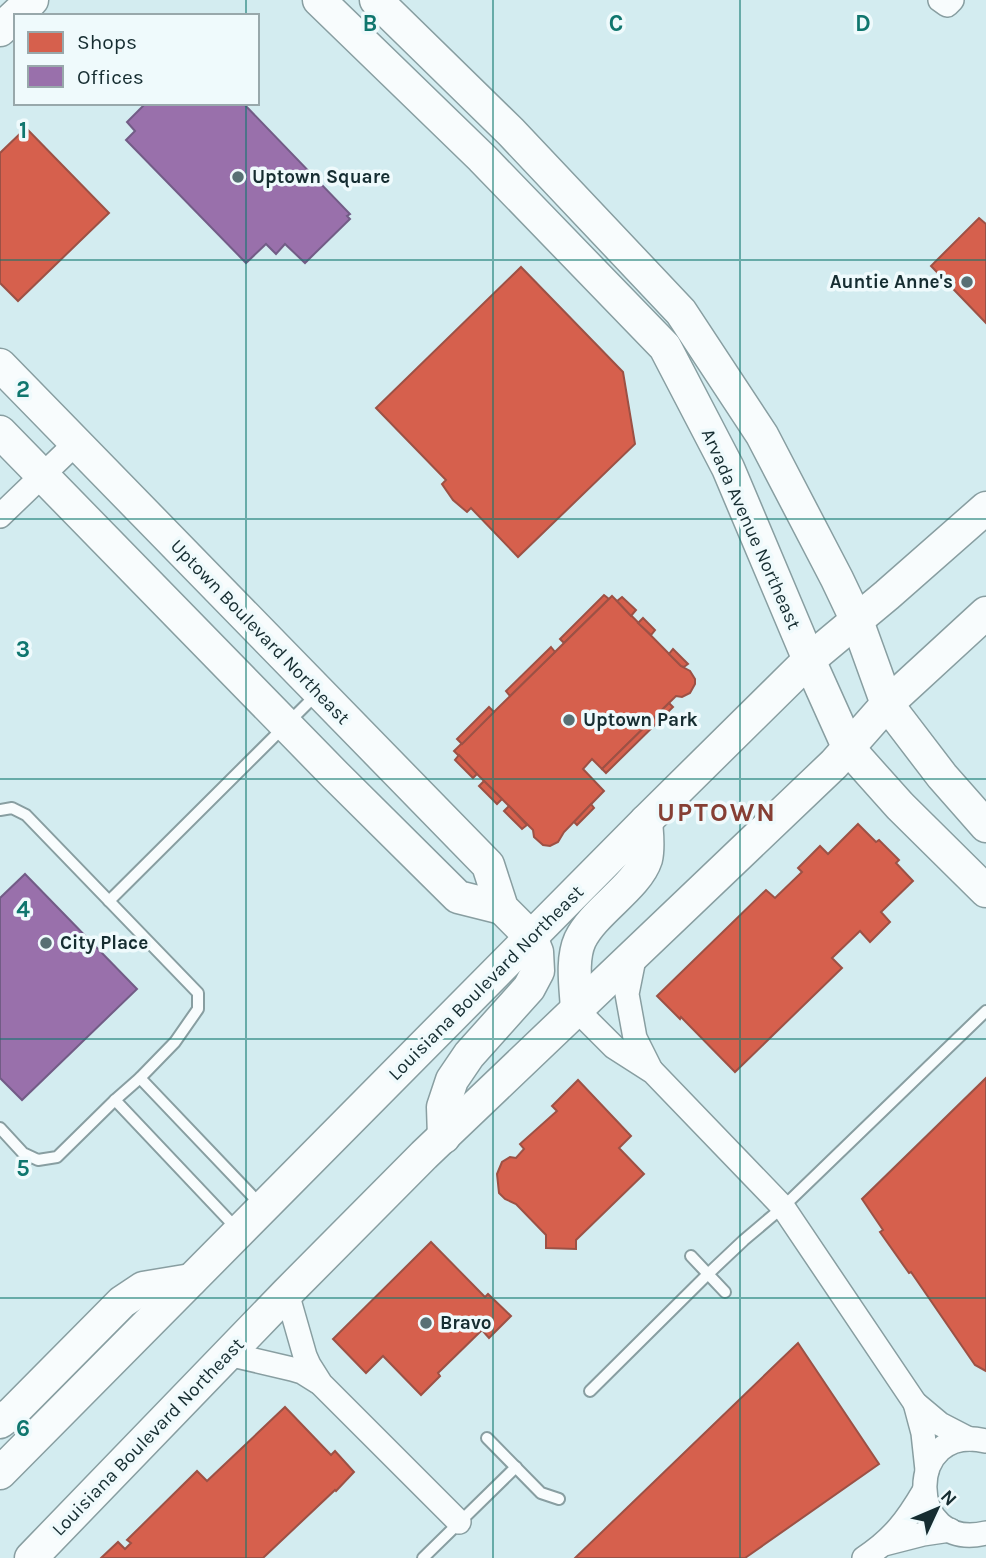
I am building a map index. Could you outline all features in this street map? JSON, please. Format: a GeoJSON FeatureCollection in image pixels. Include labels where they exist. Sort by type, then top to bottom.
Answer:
{"type":"FeatureCollection","features":[{"type":"Feature","properties":{"kind":"street"},"geometry":{"type":"LineString","coordinates":[[17,14],[32,0]]}},
{"type":"Feature","properties":{"kind":"street","name":"Arvada Avenue Northeast"},"geometry":{"type":"LineString","coordinates":[[319,0],[482,158],[665,347],[728,468],[849,749],[900,806],[986,891]]}},
{"type":"Feature","properties":{"kind":"street"},"geometry":{"type":"LineString","coordinates":[[376,0],[511,132],[681,312],[762,435],[857,621],[887,704],[942,776],[986,826]]}},
{"type":"Feature","properties":{"kind":"street"},"geometry":{"type":"LineString","coordinates":[[940,0],[947,5],[952,0]]}},
{"type":"Feature","properties":{"kind":"street"},"geometry":{"type":"LineString","coordinates":[[0,30],[14,17]]}},
{"type":"Feature","properties":{"kind":"street"},"geometry":{"type":"LineString","coordinates":[[482,158],[511,132]]}},
{"type":"Feature","properties":{"kind":"street","name":"Uptown Boulevard Northeast"},"geometry":{"type":"LineString","coordinates":[[0,365],[488,865],[502,908],[531,937]]}},
{"type":"Feature","properties":{"kind":"street"},"geometry":{"type":"LineString","coordinates":[[0,432],[458,897],[502,908]]}},
{"type":"Feature","properties":{"kind":"street"},"geometry":{"type":"LineString","coordinates":[[0,516],[75,444]]}},
{"type":"Feature","properties":{"kind":"street","name":"Louisiana Boulevard Northeast"},"geometry":{"type":"LineString","coordinates":[[0,1473],[809,660],[986,508]]}},
{"type":"Feature","properties":{"kind":"street","name":"Louisiana Boulevard Northeast"},"geometry":{"type":"LineString","coordinates":[[31,1558],[287,1293],[444,1137],[849,749],[887,704],[986,613]]}},
{"type":"Feature","properties":{"kind":"street"},"geometry":{"type":"LineString","coordinates":[[646,821],[648,842],[645,861],[636,876],[590,925],[579,941],[575,960],[577,1010],[614,1047],[653,1072],[783,1207],[915,1403],[940,1424],[981,1440]]}},
{"type":"Feature","properties":{"kind":"street"},"geometry":{"type":"LineString","coordinates":[[444,1137],[443,1107],[452,1080],[469,1055],[529,988],[538,971],[537,952],[531,937]]}},
{"type":"Feature","properties":{"kind":"street"},"geometry":{"type":"LineString","coordinates":[[635,954],[627,994],[635,1038],[653,1072]]}},
{"type":"Feature","properties":{"kind":"street"},"geometry":{"type":"LineString","coordinates":[[0,1422],[122,1302],[143,1288],[191,1280]]}},
{"type":"Feature","properties":{"kind":"street"},"geometry":{"type":"LineString","coordinates":[[287,1293],[305,1356],[321,1384],[459,1522]]}},
{"type":"Feature","properties":{"kind":"street"},"geometry":{"type":"LineString","coordinates":[[228,1354],[292,1368],[321,1384]]}},
{"type":"Feature","properties":{"kind":"street"},"geometry":{"type":"LineString","coordinates":[[915,1403],[923,1433],[927,1504],[934,1517],[950,1530],[965,1535],[984,1535]]}},
{"type":"Feature","properties":{"kind":"street"},"geometry":{"type":"LineString","coordinates":[[864,1558],[884,1544],[910,1515],[933,1458],[956,1442],[981,1440]]}},
{"type":"Feature","properties":{"kind":"street"},"geometry":{"type":"LineString","coordinates":[[884,1544],[950,1530]]}},
{"type":"Feature","properties":{"kind":"lane"},"geometry":{"type":"LineString","coordinates":[[109,901],[319,692]]}},
{"type":"Feature","properties":{"kind":"lane"},"geometry":{"type":"LineString","coordinates":[[0,810],[12,808],[26,815],[198,993],[198,1009],[175,1042],[57,1157],[38,1160],[23,1153],[0,1128]]}},
{"type":"Feature","properties":{"kind":"lane"},"geometry":{"type":"LineString","coordinates":[[590,1391],[708,1274],[783,1207],[986,1011]]}},
{"type":"Feature","properties":{"kind":"lane"},"geometry":{"type":"LineString","coordinates":[[140,1078],[263,1208]]}},
{"type":"Feature","properties":{"kind":"lane"},"geometry":{"type":"LineString","coordinates":[[115,1100],[239,1231]]}},
{"type":"Feature","properties":{"kind":"lane"},"geometry":{"type":"LineString","coordinates":[[691,1256],[725,1292]]}},
{"type":"Feature","properties":{"kind":"lane"},"geometry":{"type":"LineString","coordinates":[[487,1438],[541,1493],[559,1499]]}},
{"type":"Feature","properties":{"kind":"lane"},"geometry":{"type":"LineString","coordinates":[[423,1558],[516,1467]]}},
{"type":"Feature","properties":{"kind":"building: Shops"},"geometry":{"type":"Polygon","coordinates":[[[26,128],[109,213],[18,301],[0,283],[0,153],[26,128]]]}},
{"type":"Feature","properties":{"kind":"building: Shops","name":"Auntie Anne's"},"geometry":{"type":"Polygon","coordinates":[[[979,218],[986,224],[986,323],[931,266],[979,218]]]}},
{"type":"Feature","properties":{"kind":"building: Shops"},"geometry":{"type":"Polygon","coordinates":[[[521,267],[623,372],[635,444],[518,557],[471,508],[467,512],[453,500],[442,484],[446,480],[376,408],[521,267]]]}},
{"type":"Feature","properties":{"kind":"building: Shops"},"geometry":{"type":"Polygon","coordinates":[[[604,595],[609,599],[564,643],[560,639],[604,595]]]}},
{"type":"Feature","properties":{"kind":"building: Shops","name":"Uptown Park"},"geometry":{"type":"Polygon","coordinates":[[[612,596],[681,666],[690,671],[695,684],[690,693],[682,697],[676,696],[602,769],[592,759],[583,769],[604,791],[564,832],[558,842],[550,846],[543,845],[534,837],[533,830],[454,751],[612,596]]]}},
{"type":"Feature","properties":{"kind":"building: Shops"},"geometry":{"type":"Polygon","coordinates":[[[622,597],[636,610],[631,616],[617,601],[622,597]]]}},
{"type":"Feature","properties":{"kind":"building: Shops"},"geometry":{"type":"Polygon","coordinates":[[[643,618],[655,630],[651,635],[638,623],[643,618]]]}},
{"type":"Feature","properties":{"kind":"building: Shops"},"geometry":{"type":"Polygon","coordinates":[[[551,647],[555,652],[510,696],[506,691],[551,647]]]}},
{"type":"Feature","properties":{"kind":"building: Shops"},"geometry":{"type":"Polygon","coordinates":[[[673,649],[688,664],[681,666],[669,654],[673,649]]]}},
{"type":"Feature","properties":{"kind":"building: Shops"},"geometry":{"type":"Polygon","coordinates":[[[669,703],[673,707],[606,773],[602,769],[669,703]]]}},
{"type":"Feature","properties":{"kind":"building: Shops"},"geometry":{"type":"Polygon","coordinates":[[[489,707],[494,712],[462,744],[457,739],[489,707]]]}},
{"type":"Feature","properties":{"kind":"building: Shops"},"geometry":{"type":"Polygon","coordinates":[[[459,755],[477,774],[473,778],[455,760],[459,755]]]}},
{"type":"Feature","properties":{"kind":"building: Shops"},"geometry":{"type":"Polygon","coordinates":[[[484,781],[502,799],[497,804],[479,786],[484,781]]]}},
{"type":"Feature","properties":{"kind":"building: Shops"},"geometry":{"type":"Polygon","coordinates":[[[591,804],[594,808],[577,825],[574,822],[591,804]]]}},
{"type":"Feature","properties":{"kind":"building: Shops"},"geometry":{"type":"Polygon","coordinates":[[[509,806],[527,825],[522,829],[504,811],[509,806]]]}},
{"type":"Feature","properties":{"kind":"building: Shops"},"geometry":{"type":"Polygon","coordinates":[[[858,824],[899,860],[896,863],[913,881],[881,912],[890,922],[870,942],[860,931],[832,958],[842,968],[735,1072],[657,996],[766,890],[775,898],[802,872],[798,868],[820,846],[828,854],[858,824]]]}},
{"type":"Feature","properties":{"kind":"building: Shops"},"geometry":{"type":"Polygon","coordinates":[[[986,1078],[986,1371],[975,1365],[880,1232],[883,1230],[862,1199],[986,1078]]]}},
{"type":"Feature","properties":{"kind":"building: Shops"},"geometry":{"type":"Polygon","coordinates":[[[578,1080],[631,1136],[619,1148],[644,1174],[576,1240],[576,1249],[546,1248],[546,1235],[516,1204],[499,1193],[497,1174],[502,1162],[510,1157],[516,1158],[524,1149],[520,1144],[557,1111],[552,1106],[578,1080]]]}},
{"type":"Feature","properties":{"kind":"building: Shops","name":"Bravo"},"geometry":{"type":"Polygon","coordinates":[[[431,1242],[485,1297],[488,1294],[511,1316],[489,1338],[482,1330],[438,1373],[440,1376],[421,1395],[383,1356],[366,1373],[333,1339],[431,1242]]]}},
{"type":"Feature","properties":{"kind":"building: Shops"},"geometry":{"type":"Polygon","coordinates":[[[798,1343],[879,1464],[745,1558],[575,1558],[798,1343]]]}},
{"type":"Feature","properties":{"kind":"building: Shops"},"geometry":{"type":"Polygon","coordinates":[[[285,1407],[331,1455],[335,1451],[354,1472],[263,1558],[101,1558],[118,1542],[125,1549],[131,1543],[127,1540],[197,1471],[207,1481],[285,1407]]]}},
{"type":"Feature","properties":{"kind":"building: Offices","name":"Uptown Square"},"geometry":{"type":"Polygon","coordinates":[[[144,105],[245,105],[350,214],[347,216],[350,219],[305,263],[285,244],[276,254],[266,244],[246,263],[126,140],[135,131],[127,122],[144,105]]]}},
{"type":"Feature","properties":{"kind":"building: Offices","name":"City Place"},"geometry":{"type":"Polygon","coordinates":[[[25,874],[137,989],[22,1100],[0,1078],[0,898],[25,874]]]}},
{"type":"Feature","properties":{"kind":"place","name":"Uptown Square"},"geometry":{"type":"Point","coordinates":[238,177]}},
{"type":"Feature","properties":{"kind":"place","name":"Auntie Anne's"},"geometry":{"type":"Point","coordinates":[967,282]}},
{"type":"Feature","properties":{"kind":"place","name":"Uptown Park"},"geometry":{"type":"Point","coordinates":[569,720]}},
{"type":"Feature","properties":{"kind":"place","name":"City Place"},"geometry":{"type":"Point","coordinates":[46,943]}},
{"type":"Feature","properties":{"kind":"place","name":"Bravo"},"geometry":{"type":"Point","coordinates":[426,1323]}},
{"type":"Feature","properties":{"kind":"district","name":"UPTOWN"},"geometry":{"type":"Point","coordinates":[717,812]}}]}
